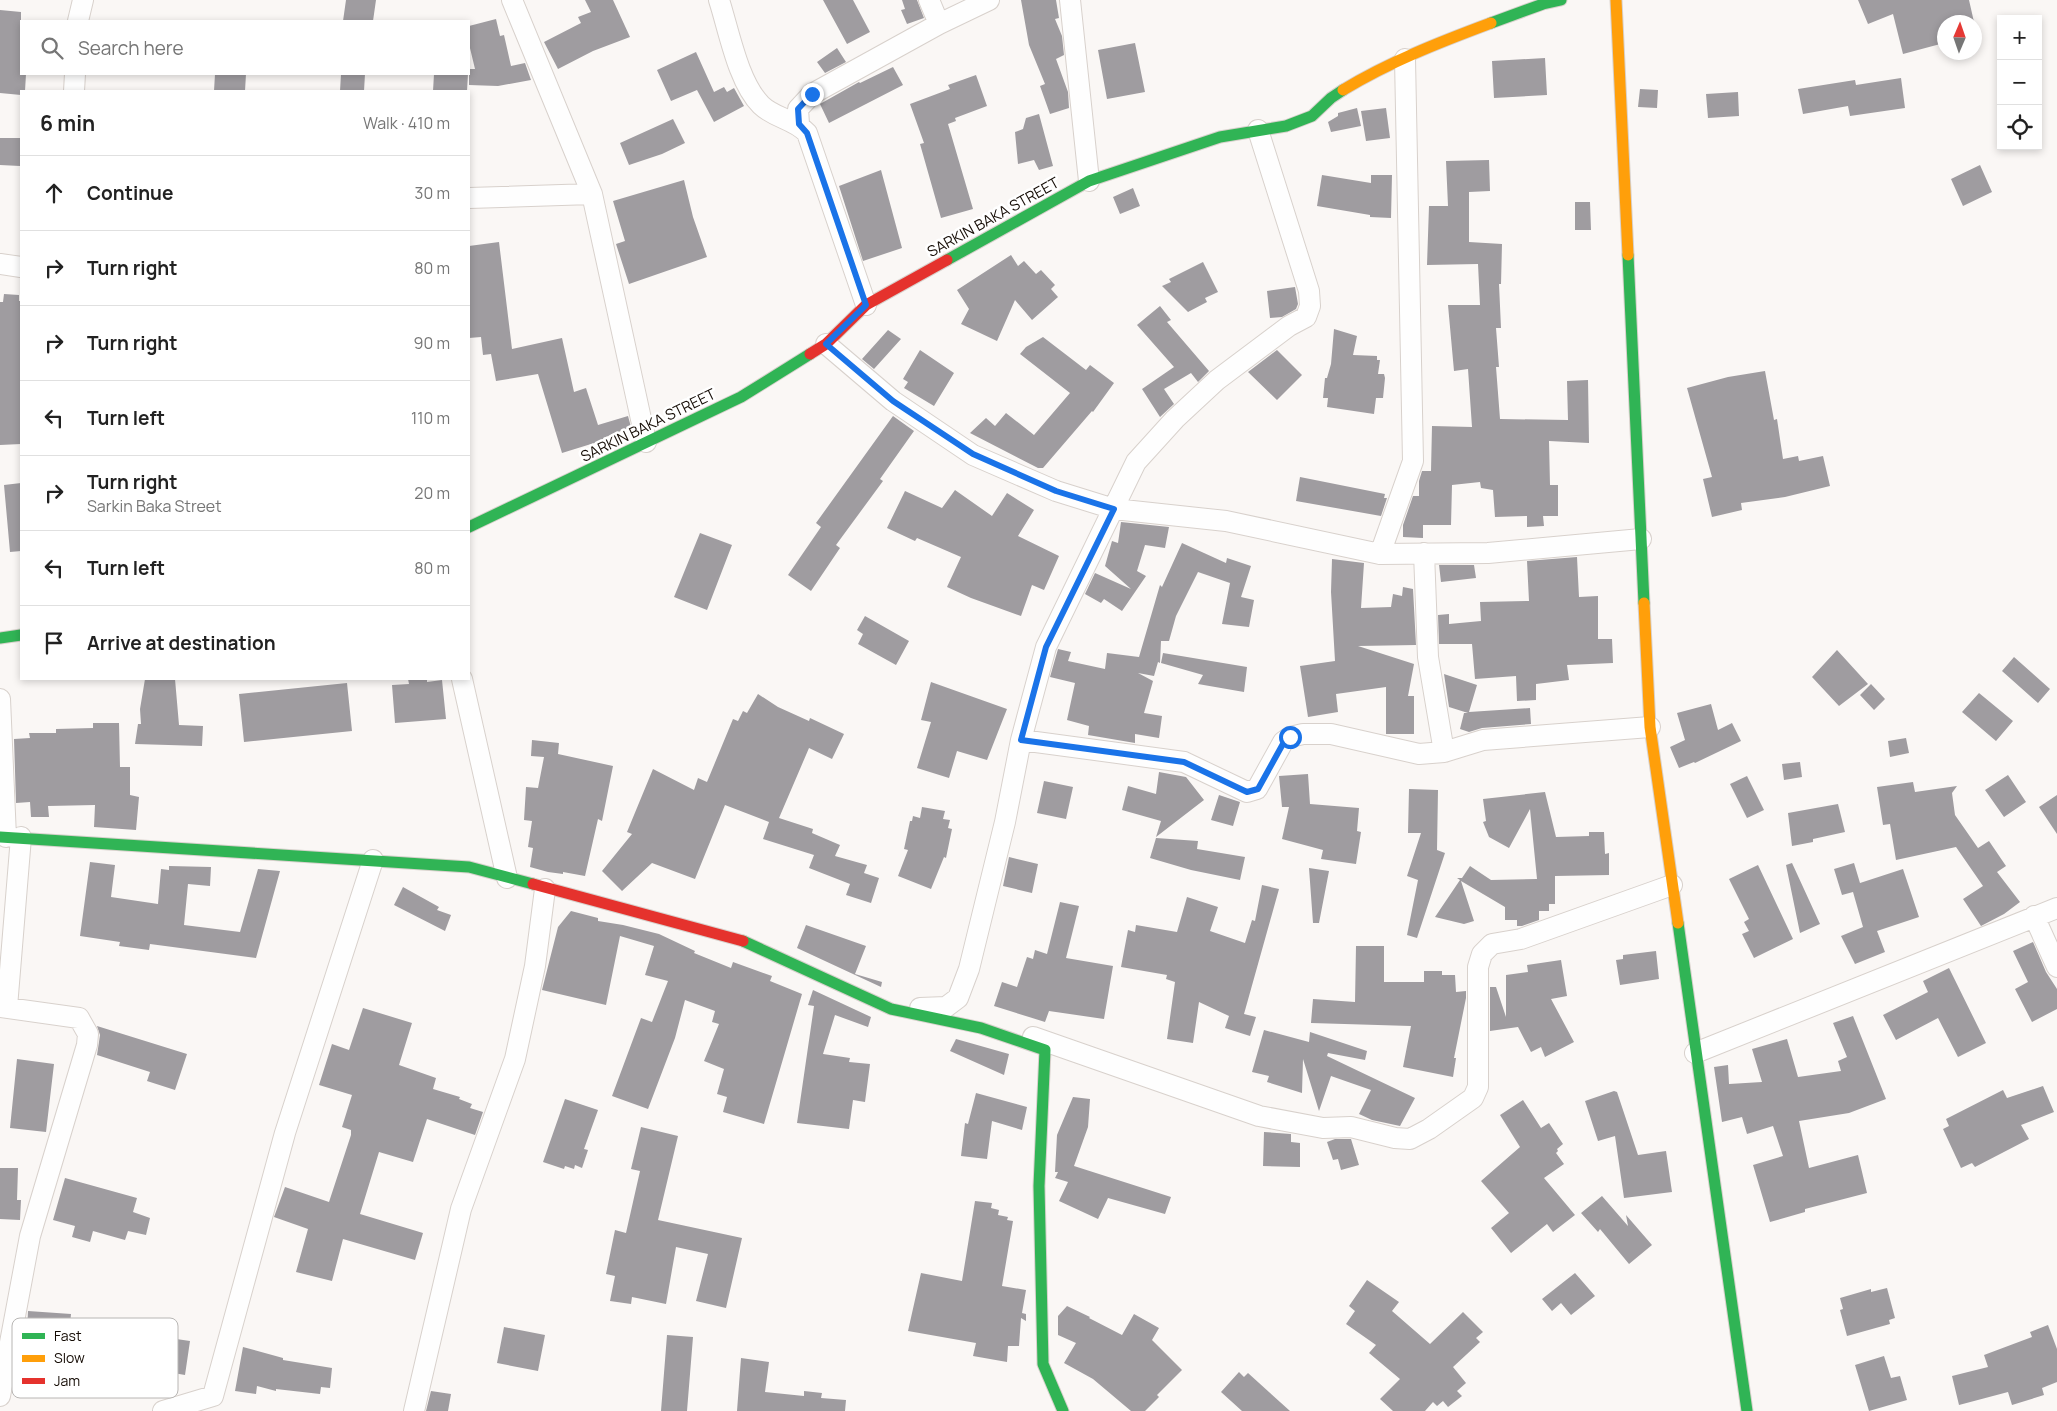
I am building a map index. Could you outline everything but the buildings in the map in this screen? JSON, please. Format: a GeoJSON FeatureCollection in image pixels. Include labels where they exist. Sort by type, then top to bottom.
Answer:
{"type":"FeatureCollection","features":[{"type":"Feature","properties":{"kind":"street"},"geometry":{"type":"LineString","coordinates":[[78,20],[83,0]]}},
{"type":"Feature","properties":{"kind":"street"},"geometry":{"type":"LineString","coordinates":[[512,0],[592,194],[646,442]]}},
{"type":"Feature","properties":{"kind":"street"},"geometry":{"type":"LineString","coordinates":[[719,0],[741,70],[752,93],[762,106],[799,124],[807,133],[866,305]]}},
{"type":"Feature","properties":{"kind":"street"},"geometry":{"type":"LineString","coordinates":[[929,0],[939,24]]}},
{"type":"Feature","properties":{"kind":"street"},"geometry":{"type":"LineString","coordinates":[[799,124],[798,109],[812,94],[939,24],[989,0]]}},
{"type":"Feature","properties":{"kind":"street"},"geometry":{"type":"LineString","coordinates":[[1070,0],[1089,182]]}},
{"type":"Feature","properties":{"kind":"street","name":"SARKIN BAKA STREET"},"geometry":{"type":"LineString","coordinates":[[470,527],[742,397],[826,344],[866,305],[1089,182],[1220,137],[1286,126],[1312,116],[1331,98],[1360,80],[1405,59],[1454,37],[1543,4],[1561,0]]}},
{"type":"Feature","properties":{"kind":"street"},"geometry":{"type":"LineString","coordinates":[[1616,0],[1650,727],[1747,1411]]}},
{"type":"Feature","properties":{"kind":"street"},"geometry":{"type":"LineString","coordinates":[[1380,554],[1413,461],[1405,59]]}},
{"type":"Feature","properties":{"kind":"street"},"geometry":{"type":"LineString","coordinates":[[74,90],[75,75]]}},
{"type":"Feature","properties":{"kind":"street"},"geometry":{"type":"LineString","coordinates":[[946,1007],[958,998],[969,969],[1005,822],[1021,740],[1046,647],[1136,462],[1175,419],[1217,380],[1289,326],[1306,317],[1310,306],[1309,291],[1258,130]]}},
{"type":"Feature","properties":{"kind":"street"},"geometry":{"type":"LineString","coordinates":[[470,198],[592,194]]}},
{"type":"Feature","properties":{"kind":"street"},"geometry":{"type":"LineString","coordinates":[[0,264],[20,267]]}},
{"type":"Feature","properties":{"kind":"street"},"geometry":{"type":"LineString","coordinates":[[826,344],[893,401],[973,454],[1056,491],[1114,509],[1226,521],[1380,554],[1488,553],[1641,539]]}},
{"type":"Feature","properties":{"kind":"street"},"geometry":{"type":"LineString","coordinates":[[1424,553],[1428,657],[1444,752]]}},
{"type":"Feature","properties":{"kind":"street"},"geometry":{"type":"LineString","coordinates":[[0,638],[20,635]]}},
{"type":"Feature","properties":{"kind":"street"},"geometry":{"type":"LineString","coordinates":[[462,680],[507,878]]}},
{"type":"Feature","properties":{"kind":"street"},"geometry":{"type":"LineString","coordinates":[[0,699],[9,837],[4,1007],[79,1018],[88,1034],[87,1046],[30,1236],[15,1318]]}},
{"type":"Feature","properties":{"kind":"street"},"geometry":{"type":"LineString","coordinates":[[1021,740],[1184,762],[1247,792],[1258,789],[1284,742],[1290,737],[1303,734],[1331,734],[1419,754],[1444,752],[1483,740],[1650,727]]}},
{"type":"Feature","properties":{"kind":"street"},"geometry":{"type":"LineString","coordinates":[[9,837],[469,867],[744,941],[891,1008],[981,1028],[1045,1050],[1039,1186],[1043,1364],[1063,1411]]}},
{"type":"Feature","properties":{"kind":"street"},"geometry":{"type":"LineString","coordinates":[[163,1411],[213,1396],[285,1133],[373,860]]}},
{"type":"Feature","properties":{"kind":"street"},"geometry":{"type":"LineString","coordinates":[[891,1008],[946,1007],[1260,1116],[1323,1128],[1351,1128],[1395,1138],[1410,1139],[1429,1129],[1473,1098],[1478,1087],[1478,967],[1482,954],[1492,944],[1521,939],[1672,886]]}},
{"type":"Feature","properties":{"kind":"street"},"geometry":{"type":"LineString","coordinates":[[414,1411],[461,1209],[516,1058],[535,966],[545,889]]}},
{"type":"Feature","properties":{"kind":"street"},"geometry":{"type":"LineString","coordinates":[[1695,1053],[2057,908]]}},
{"type":"Feature","properties":{"kind":"street"},"geometry":{"type":"LineString","coordinates":[[2034,916],[2057,967]]}},
{"type":"Feature","properties":{"kind":"street"},"geometry":{"type":"LineString","coordinates":[[0,1396],[12,1332]]}},
{"type":"Feature","properties":{"kind":"traffic: fast"},"geometry":{"type":"LineString","coordinates":[[1491,23],[1543,4],[1561,0]]}},
{"type":"Feature","properties":{"kind":"traffic: fast"},"geometry":{"type":"LineString","coordinates":[[947,260],[1089,181],[1220,137],[1286,126],[1312,116],[1331,98],[1343,90]]}},
{"type":"Feature","properties":{"kind":"traffic: fast"},"geometry":{"type":"LineString","coordinates":[[1628,255],[1644,603]]}},
{"type":"Feature","properties":{"kind":"traffic: fast"},"geometry":{"type":"LineString","coordinates":[[470,527],[741,397],[810,354]]}},
{"type":"Feature","properties":{"kind":"traffic: fast"},"geometry":{"type":"LineString","coordinates":[[0,638],[20,635]]}},
{"type":"Feature","properties":{"kind":"traffic: fast"},"geometry":{"type":"LineString","coordinates":[[0,837],[469,867],[533,884]]}},
{"type":"Feature","properties":{"kind":"traffic: fast"},"geometry":{"type":"LineString","coordinates":[[1678,923],[1747,1411]]}},
{"type":"Feature","properties":{"kind":"traffic: fast"},"geometry":{"type":"LineString","coordinates":[[743,941],[891,1009],[981,1028],[1045,1050],[1039,1186],[1043,1364],[1063,1411]]}},
{"type":"Feature","properties":{"kind":"traffic: slow"},"geometry":{"type":"LineString","coordinates":[[1616,0],[1628,255]]}},
{"type":"Feature","properties":{"kind":"traffic: slow"},"geometry":{"type":"LineString","coordinates":[[1343,90],[1434,45],[1491,23]]}},
{"type":"Feature","properties":{"kind":"traffic: slow"},"geometry":{"type":"LineString","coordinates":[[1644,603],[1650,727],[1678,923]]}},
{"type":"Feature","properties":{"kind":"traffic: jam"},"geometry":{"type":"LineString","coordinates":[[810,354],[826,344],[866,305],[947,260]]}},
{"type":"Feature","properties":{"kind":"traffic: jam"},"geometry":{"type":"LineString","coordinates":[[533,884],[743,941]]}},
{"type":"Feature","properties":{"kind":"route"},"geometry":{"type":"LineString","coordinates":[[812,94],[798,109],[799,124],[807,133],[866,305],[826,344],[893,401],[973,454],[1056,491],[1114,509],[1046,647],[1021,740],[1184,762],[1247,792],[1258,789],[1284,742],[1290,737]]}}]}
